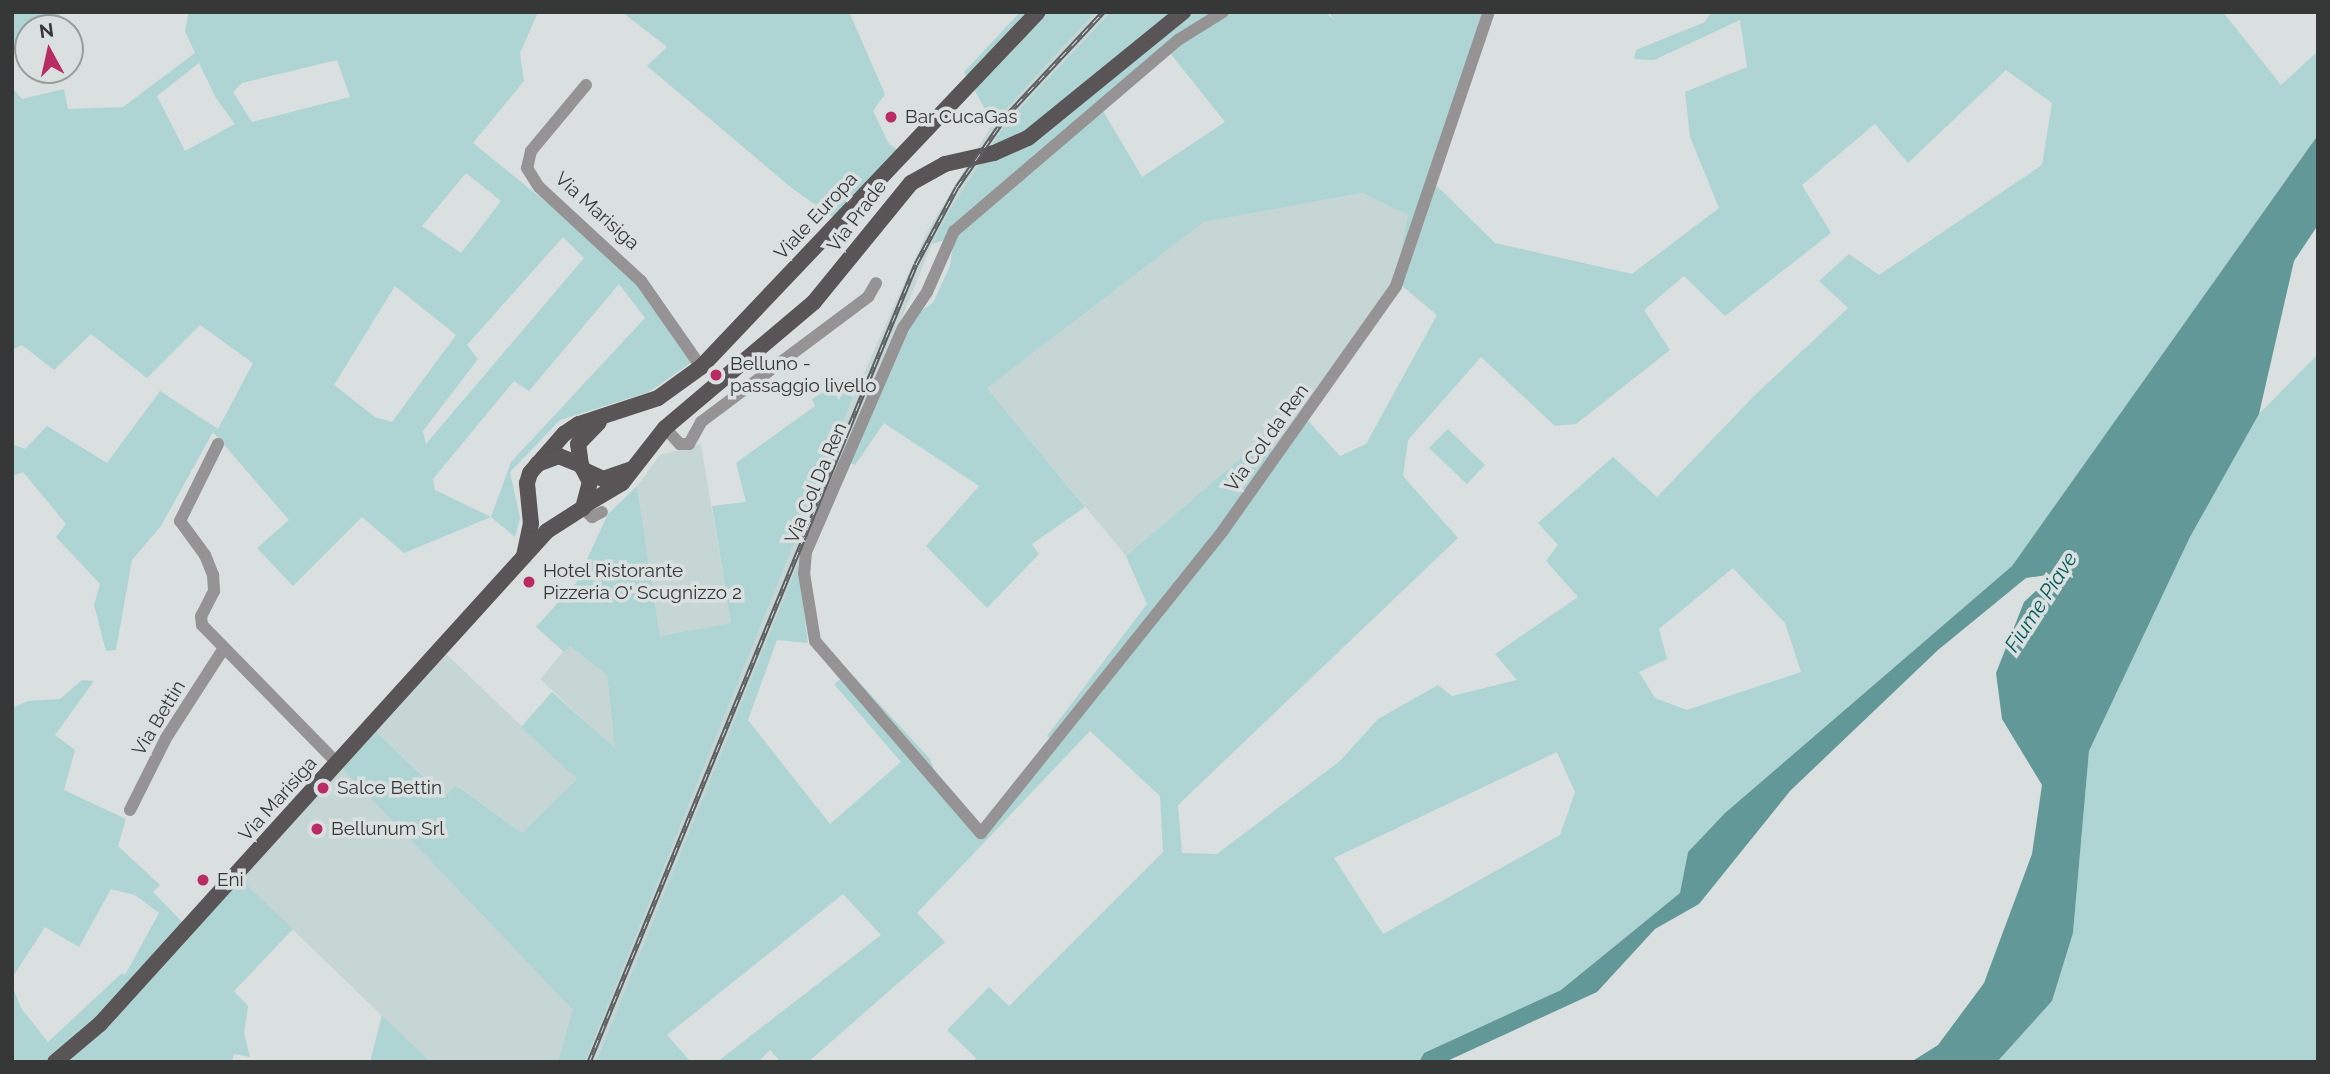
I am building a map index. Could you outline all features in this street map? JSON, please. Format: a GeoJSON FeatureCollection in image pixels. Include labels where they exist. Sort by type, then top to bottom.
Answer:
{"type":"FeatureCollection","features":[{"type":"Feature","properties":{"kind":"main road","name":"Viale Europa"},"geometry":{"type":"LineString","coordinates":[[537,464],[564,434],[579,424],[604,418],[658,398],[701,367],[1038,12]]}},
{"type":"Feature","properties":{"kind":"main road","name":"Via Prade"},"geometry":{"type":"LineString","coordinates":[[584,506],[612,491],[665,428],[822,294],[902,190],[956,161],[994,153],[1045,127],[1183,12]]}},
{"type":"Feature","properties":{"kind":"main road","name":"Viale Europa"},"geometry":{"type":"LineString","coordinates":[[583,468],[578,444],[604,418]]}},
{"type":"Feature","properties":{"kind":"main road"},"geometry":{"type":"LineString","coordinates":[[524,556],[530,502],[527,483],[537,464],[559,456],[603,479],[631,469]]}},
{"type":"Feature","properties":{"kind":"main road"},"geometry":{"type":"LineString","coordinates":[[583,468],[590,494],[584,506]]}},
{"type":"Feature","properties":{"kind":"main road"},"geometry":{"type":"LineString","coordinates":[[530,502],[545,517],[563,519]]}},
{"type":"Feature","properties":{"kind":"main road","name":"Via Marisiga"},"geometry":{"type":"LineString","coordinates":[[55,1062],[100,1024],[524,556],[563,519],[584,506]]}},
{"type":"Feature","properties":{"kind":"street","name":"Via Col Da Ren"},"geometry":{"type":"LineString","coordinates":[[981,833],[815,641],[804,573],[806,552],[903,328],[937,271],[954,231],[1178,40],[1223,12]]}},
{"type":"Feature","properties":{"kind":"street","name":"Via Col da Ren"},"geometry":{"type":"LineString","coordinates":[[981,833],[1222,532],[1396,286],[1489,12]]}},
{"type":"Feature","properties":{"kind":"street","name":"Via Marisiga"},"geometry":{"type":"LineString","coordinates":[[586,85],[531,151],[527,168],[539,187],[641,281],[701,367]]}},
{"type":"Feature","properties":{"kind":"street"},"geometry":{"type":"LineString","coordinates":[[665,428],[680,444],[689,444],[702,422],[867,297],[876,283]]}},
{"type":"Feature","properties":{"kind":"street"},"geometry":{"type":"LineString","coordinates":[[218,444],[180,521],[212,568],[214,591],[201,620],[224,648],[338,764]]}},
{"type":"Feature","properties":{"kind":"street"},"geometry":{"type":"LineString","coordinates":[[584,506],[592,517],[602,513]]}},
{"type":"Feature","properties":{"kind":"street","name":"Via Bettin"},"geometry":{"type":"LineString","coordinates":[[130,810],[166,738],[224,648]]}},
{"type":"Feature","properties":{"kind":"shaded area"},"geometry":{"type":"Polygon","coordinates":[[[12,12],[63,12],[14,14],[12,56],[12,12]]]}},
{"type":"Feature","properties":{"kind":"shaded area"},"geometry":{"type":"Polygon","coordinates":[[[189,12],[538,12],[520,53],[524,81],[473,143],[594,241],[642,286],[692,362],[649,392],[560,420],[510,472],[520,518],[515,537],[491,517],[404,553],[362,517],[293,586],[257,548],[289,520],[213,432],[161,526],[132,560],[116,650],[106,651],[94,605],[100,584],[56,537],[66,524],[23,472],[12,476],[12,444],[25,449],[47,426],[107,463],[160,391],[218,429],[253,363],[200,325],[147,378],[91,334],[54,370],[22,345],[12,350],[12,88],[22,99],[64,89],[68,109],[123,107],[195,53],[185,31],[189,12]],[[337,60],[242,83],[233,92],[252,122],[350,97],[337,60]],[[199,63],[157,96],[185,151],[235,124],[216,98],[199,63]],[[466,173],[422,226],[461,253],[501,201],[466,173]],[[563,237],[467,345],[478,359],[423,431],[426,444],[584,258],[563,237]],[[619,284],[529,391],[514,381],[433,479],[435,490],[491,517],[511,462],[645,318],[619,284]],[[395,286],[334,385],[375,417],[392,422],[456,335],[395,286]]]}},
{"type":"Feature","properties":{"kind":"shaded area"},"geometry":{"type":"Polygon","coordinates":[[[622,12],[849,12],[885,94],[873,111],[889,144],[901,152],[836,219],[793,189],[647,66],[667,47],[622,12]]]}},
{"type":"Feature","properties":{"kind":"shaded area"},"geometry":{"type":"Polygon","coordinates":[[[1020,12],[1095,12],[993,123],[964,72],[1020,12]]]}},
{"type":"Feature","properties":{"kind":"shaded area"},"geometry":{"type":"Polygon","coordinates":[[[1095,12],[1111,12],[1006,124],[932,244],[596,1062],[585,1062],[853,397],[928,230],[993,123],[1095,12]]]}},
{"type":"Feature","properties":{"kind":"shaded area"},"geometry":{"type":"Polygon","coordinates":[[[1111,12],[1325,12],[1336,21],[1328,12],[1480,12],[1487,16],[1435,184],[1495,243],[1632,274],[1719,208],[1690,137],[1685,92],[1747,67],[1740,20],[1654,60],[1634,59],[1636,50],[1705,22],[1711,12],[2223,12],[2281,85],[2318,51],[2318,135],[2012,566],[1725,813],[1688,852],[1680,893],[1561,990],[1424,1053],[1419,1062],[974,1062],[976,1058],[947,1030],[989,987],[1009,1006],[1163,852],[1160,796],[1090,731],[917,913],[945,942],[808,1062],[781,1062],[770,1050],[758,1062],[717,1062],[881,935],[843,894],[667,1035],[691,1062],[596,1062],[798,564],[808,643],[777,640],[748,720],[830,824],[901,762],[834,684],[850,672],[930,759],[944,797],[979,833],[1055,744],[1047,736],[1147,604],[1126,556],[1261,441],[1274,451],[1302,414],[1340,456],[1366,444],[1437,315],[1395,280],[1408,215],[1362,193],[1204,222],[987,388],[1085,507],[1032,544],[1039,554],[987,608],[926,546],[979,486],[884,423],[855,465],[841,459],[897,326],[933,303],[950,266],[954,237],[932,244],[948,213],[1006,124],[1111,12]],[[1170,53],[1102,109],[1142,177],[1225,122],[1170,53]],[[2006,70],[1908,163],[1875,124],[1802,185],[1831,233],[1725,316],[1684,276],[1644,310],[1670,350],[1576,424],[1555,426],[1481,357],[1408,440],[1403,476],[1458,538],[1178,805],[1182,853],[1217,854],[1340,761],[1378,719],[1438,685],[1452,696],[1517,680],[1495,654],[1578,597],[1546,561],[1558,545],[1538,523],[1613,457],[1657,497],[1757,393],[1848,308],[1819,281],[1849,254],[1879,275],[2042,165],[2052,103],[2006,70]],[[1733,568],[1659,629],[1667,659],[1639,672],[1655,698],[1687,710],[1801,672],[1785,623],[1733,568]],[[1557,752],[1334,858],[1383,934],[1560,835],[1575,792],[1557,752]]]}},
{"type":"Feature","properties":{"kind":"shaded area"},"geometry":{"type":"Polygon","coordinates":[[[1362,193],[1408,215],[1395,280],[1275,451],[1261,441],[1126,556],[987,388],[1204,222],[1362,193]]]}},
{"type":"Feature","properties":{"kind":"shaded area"},"geometry":{"type":"Polygon","coordinates":[[[2318,354],[2318,1062],[1997,1062],[2052,1001],[2073,933],[2089,751],[2190,537],[2259,414],[2318,354]]]}},
{"type":"Feature","properties":{"kind":"shaded area"},"geometry":{"type":"Polygon","coordinates":[[[836,384],[853,397],[585,1062],[558,1062],[573,1010],[338,764],[371,727],[445,797],[456,785],[522,833],[577,779],[521,727],[552,692],[615,748],[607,675],[570,646],[564,652],[536,627],[576,583],[608,514],[637,486],[660,636],[731,623],[712,506],[746,502],[736,463],[815,406],[812,399],[836,384]]]}},
{"type":"Feature","properties":{"kind":"shaded area"},"geometry":{"type":"Polygon","coordinates":[[[1448,429],[1485,465],[1467,484],[1429,448],[1448,429]]]}},
{"type":"Feature","properties":{"kind":"shaded area"},"geometry":{"type":"Polygon","coordinates":[[[701,444],[731,623],[660,636],[637,486],[660,455],[701,444]]]}},
{"type":"Feature","properties":{"kind":"shaded area"},"geometry":{"type":"Polygon","coordinates":[[[569,645],[607,675],[615,749],[540,679],[569,645]]]}},
{"type":"Feature","properties":{"kind":"shaded area"},"geometry":{"type":"Polygon","coordinates":[[[442,650],[577,779],[522,833],[457,785],[446,797],[371,727],[442,650]]]}},
{"type":"Feature","properties":{"kind":"shaded area"},"geometry":{"type":"Polygon","coordinates":[[[82,680],[94,681],[55,735],[75,750],[64,790],[126,819],[118,846],[160,885],[153,892],[187,927],[236,875],[293,929],[234,991],[248,1006],[244,1033],[250,1057],[234,1054],[232,1062],[12,1062],[12,985],[21,1008],[48,1042],[122,973],[125,975],[159,913],[135,895],[111,889],[79,947],[45,927],[12,978],[12,708],[28,701],[60,699],[82,680]]]}},
{"type":"Feature","properties":{"kind":"shaded area"},"geometry":{"type":"Polygon","coordinates":[[[338,764],[574,1011],[558,1062],[430,1062],[236,875],[338,764]]]}},
{"type":"Feature","properties":{"kind":"shaded area"},"geometry":{"type":"Polygon","coordinates":[[[382,1015],[430,1062],[370,1062],[382,1015]]]}},
{"type":"Feature","properties":{"kind":"water","name":"Fiume Piave"},"geometry":{"type":"Polygon","coordinates":[[[2318,135],[2318,225],[2294,261],[2259,414],[2190,537],[2089,751],[2073,933],[2052,1001],[1997,1062],[1911,1062],[1938,1045],[1984,983],[2032,854],[2042,785],[2002,719],[1996,673],[2024,602],[2054,574],[2026,578],[1938,650],[1790,791],[1699,904],[1655,929],[1597,992],[1445,1062],[1419,1062],[1424,1053],[1561,990],[1680,893],[1688,852],[1725,813],[2012,566],[2318,135]]]}},
{"type":"Feature","properties":{"kind":"railway"},"geometry":{"type":"LineString","coordinates":[[589,1062],[916,264],[957,187],[1006,116],[1103,12]]}},
{"type":"Feature","properties":{"kind":"place","name":"Bar CucaGas"},"geometry":{"type":"Point","coordinates":[891,117]}},
{"type":"Feature","properties":{"kind":"place","name":"Belluno - passaggio livello"},"geometry":{"type":"Point","coordinates":[716,375]}},
{"type":"Feature","properties":{"kind":"place","name":"Hotel Ristorante Pizzeria O' Scugnizzo 2"},"geometry":{"type":"Point","coordinates":[529,582]}},
{"type":"Feature","properties":{"kind":"place","name":"Salce Bettin"},"geometry":{"type":"Point","coordinates":[323,788]}},
{"type":"Feature","properties":{"kind":"place","name":"Bellunum Srl"},"geometry":{"type":"Point","coordinates":[317,829]}},
{"type":"Feature","properties":{"kind":"place","name":"Eni"},"geometry":{"type":"Point","coordinates":[203,880]}}]}
